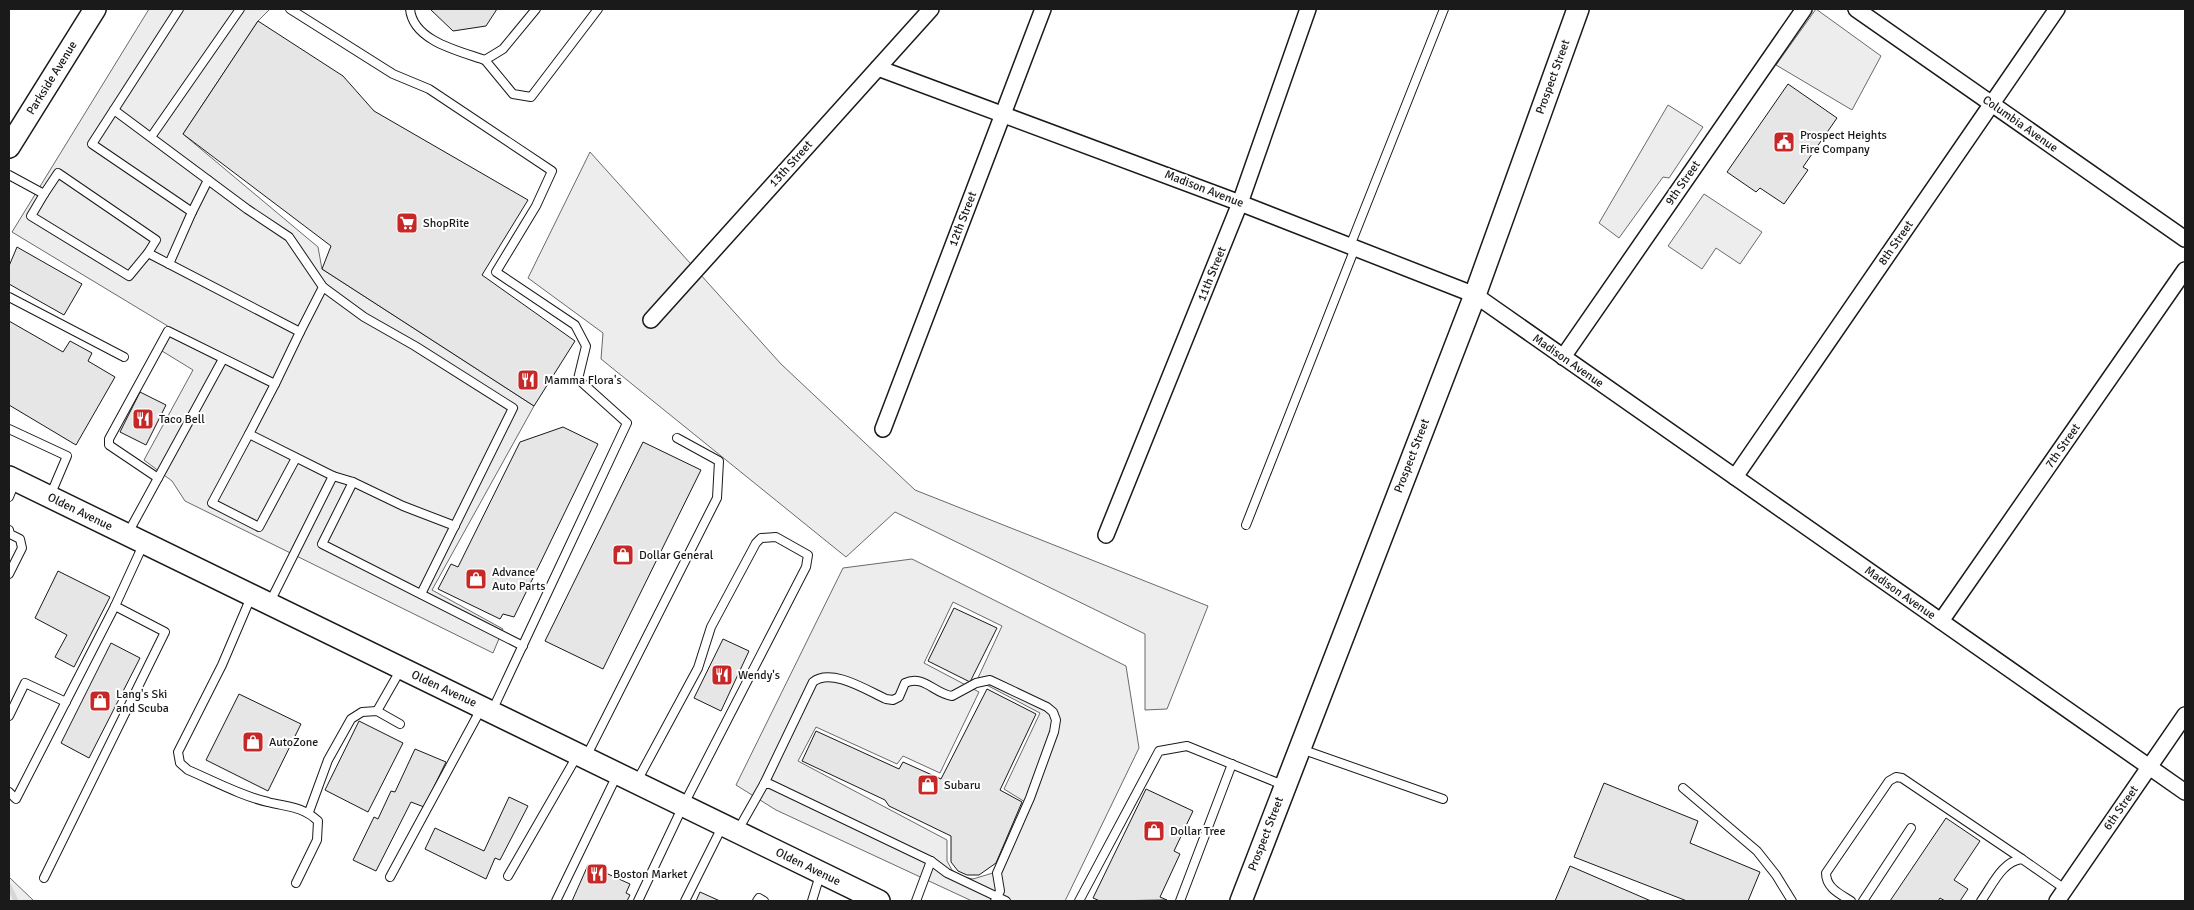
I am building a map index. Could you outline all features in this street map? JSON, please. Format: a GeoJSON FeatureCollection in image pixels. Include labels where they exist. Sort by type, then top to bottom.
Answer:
{"type":"FeatureCollection","features":[{"type":"Feature","properties":{"kind":"main road","name":"Parkside Avenue"},"geometry":{"type":"LineString","coordinates":[[9,147],[95,9]]}},
{"type":"Feature","properties":{"kind":"main road","name":"Prospect Street"},"geometry":{"type":"LineString","coordinates":[[1240,901],[1475,295],[1578,9]]}},
{"type":"Feature","properties":{"kind":"main road","name":"Olden Avenue"},"geometry":{"type":"LineString","coordinates":[[11,485],[50,497],[879,901]]}},
{"type":"Feature","properties":{"kind":"street","name":"13th Street"},"geometry":{"type":"LineString","coordinates":[[651,320],[931,9]]}},
{"type":"Feature","properties":{"kind":"street","name":"12th Street"},"geometry":{"type":"LineString","coordinates":[[883,430],[1043,9]]}},
{"type":"Feature","properties":{"kind":"street","name":"11th Street"},"geometry":{"type":"LineString","coordinates":[[1106,535],[1240,203],[1308,9]]}},
{"type":"Feature","properties":{"kind":"street","name":"9th Street"},"geometry":{"type":"LineString","coordinates":[[1563,356],[1804,9]]}},
{"type":"Feature","properties":{"kind":"street","name":"Columbia Avenue"},"geometry":{"type":"LineString","coordinates":[[1856,9],[2185,239]]}},
{"type":"Feature","properties":{"kind":"street","name":"8th Street"},"geometry":{"type":"LineString","coordinates":[[1735,477],[2058,9]]}},
{"type":"Feature","properties":{"kind":"street","name":"Madison Avenue"},"geometry":{"type":"LineString","coordinates":[[878,68],[1240,203],[1475,295],[2185,792]]}},
{"type":"Feature","properties":{"kind":"street","name":"7th Street"},"geometry":{"type":"LineString","coordinates":[[1942,621],[2185,270]]}},
{"type":"Feature","properties":{"kind":"street","name":"6th Street"},"geometry":{"type":"LineString","coordinates":[[2061,895],[2185,715]]}},
{"type":"Feature","properties":{"kind":"lane"},"geometry":{"type":"LineString","coordinates":[[179,9],[92,144],[192,212]]}},
{"type":"Feature","properties":{"kind":"lane"},"geometry":{"type":"LineString","coordinates":[[152,137],[240,9]]}},
{"type":"Feature","properties":{"kind":"lane"},"geometry":{"type":"LineString","coordinates":[[290,9],[393,74],[429,89],[552,172],[536,206],[496,272],[575,325],[586,346],[578,379],[627,423],[523,646],[390,878]]}},
{"type":"Feature","properties":{"kind":"lane"},"geometry":{"type":"LineString","coordinates":[[410,9],[411,20],[425,34],[444,46],[485,60],[513,94],[531,97],[598,9]]}},
{"type":"Feature","properties":{"kind":"lane"},"geometry":{"type":"LineString","coordinates":[[485,60],[503,49],[536,9]]}},
{"type":"Feature","properties":{"kind":"lane"},"geometry":{"type":"LineString","coordinates":[[1246,525],[1444,9]]}},
{"type":"Feature","properties":{"kind":"lane"},"geometry":{"type":"LineString","coordinates":[[114,110],[289,237],[323,287],[364,317],[415,346],[513,408],[421,594]]}},
{"type":"Feature","properties":{"kind":"lane"},"geometry":{"type":"LineString","coordinates":[[58,173],[156,240],[148,254],[129,276],[31,216],[58,173]]}},
{"type":"Feature","properties":{"kind":"lane"},"geometry":{"type":"LineString","coordinates":[[9,175],[44,194]]}},
{"type":"Feature","properties":{"kind":"lane"},"geometry":{"type":"LineString","coordinates":[[169,264],[208,180]]}},
{"type":"Feature","properties":{"kind":"lane"},"geometry":{"type":"LineString","coordinates":[[148,254],[300,332]]}},
{"type":"Feature","properties":{"kind":"lane"},"geometry":{"type":"LineString","coordinates":[[296,458],[259,527],[212,503],[275,384],[323,287]]}},
{"type":"Feature","properties":{"kind":"lane"},"geometry":{"type":"LineString","coordinates":[[9,298],[124,357]]}},
{"type":"Feature","properties":{"kind":"lane"},"geometry":{"type":"LineString","coordinates":[[158,478],[123,457],[109,445],[109,439],[168,331],[275,384]]}},
{"type":"Feature","properties":{"kind":"lane"},"geometry":{"type":"LineString","coordinates":[[9,792],[16,798],[115,606],[158,478],[224,359]]}},
{"type":"Feature","properties":{"kind":"lane"},"geometry":{"type":"LineString","coordinates":[[9,428],[67,456],[50,497]]}},
{"type":"Feature","properties":{"kind":"lane"},"geometry":{"type":"LineString","coordinates":[[248,434],[333,476],[353,482],[402,506],[455,526]]}},
{"type":"Feature","properties":{"kind":"lane"},"geometry":{"type":"LineString","coordinates":[[508,876],[582,756],[717,498],[719,461],[677,438]]}},
{"type":"Feature","properties":{"kind":"lane"},"geometry":{"type":"LineString","coordinates":[[296,883],[317,840],[318,821],[309,812],[289,804],[268,802],[226,787],[188,770],[180,763],[178,752],[222,665],[333,476]]}},
{"type":"Feature","properties":{"kind":"lane"},"geometry":{"type":"LineString","coordinates":[[353,482],[322,544],[523,646]]}},
{"type":"Feature","properties":{"kind":"lane"},"geometry":{"type":"LineString","coordinates":[[9,530],[10,534],[20,539],[22,548],[9,574]]}},
{"type":"Feature","properties":{"kind":"lane"},"geometry":{"type":"LineString","coordinates":[[556,901],[627,778],[698,668],[711,627],[756,543],[761,538],[776,536],[808,555],[806,567],[683,806],[638,901]]}},
{"type":"Feature","properties":{"kind":"lane"},"geometry":{"type":"LineString","coordinates":[[44,878],[165,632],[115,606]]}},
{"type":"Feature","properties":{"kind":"lane"},"geometry":{"type":"LineString","coordinates":[[377,711],[401,668]]}},
{"type":"Feature","properties":{"kind":"lane"},"geometry":{"type":"LineString","coordinates":[[685,901],[730,828],[764,784],[813,682],[819,677],[836,677],[886,699],[893,700],[899,697],[904,683],[908,681],[922,682],[952,696],[976,683],[990,680],[1047,707],[1053,712],[1056,720],[1054,732],[1030,798],[997,873],[1000,890],[996,899]]}},
{"type":"Feature","properties":{"kind":"lane"},"geometry":{"type":"LineString","coordinates":[[9,716],[25,683],[66,702]]}},
{"type":"Feature","properties":{"kind":"lane"},"geometry":{"type":"LineString","coordinates":[[309,812],[328,760],[350,719],[362,712],[377,711],[400,724]]}},
{"type":"Feature","properties":{"kind":"lane"},"geometry":{"type":"LineString","coordinates":[[1079,901],[1159,751],[1187,746],[1285,786]]}},
{"type":"Feature","properties":{"kind":"lane"},"geometry":{"type":"LineString","coordinates":[[1300,748],[1443,799]]}},
{"type":"Feature","properties":{"kind":"lane"},"geometry":{"type":"LineString","coordinates":[[1180,901],[1232,764]]}},
{"type":"Feature","properties":{"kind":"lane"},"geometry":{"type":"LineString","coordinates":[[1851,901],[1831,888],[1826,881],[1826,874],[1890,781],[1896,777],[1902,778],[1990,836],[2022,859],[2061,895]]}},
{"type":"Feature","properties":{"kind":"lane"},"geometry":{"type":"LineString","coordinates":[[764,784],[770,784],[931,861],[946,873],[996,899],[1006,901]]}},
{"type":"Feature","properties":{"kind":"lane"},"geometry":{"type":"LineString","coordinates":[[1683,788],[1757,851],[1776,875],[1792,901]]}},
{"type":"Feature","properties":{"kind":"lane"},"geometry":{"type":"LineString","coordinates":[[1863,901],[1911,828]]}},
{"type":"Feature","properties":{"kind":"lane"},"geometry":{"type":"LineString","coordinates":[[1981,901],[2006,864],[2022,859]]}},
{"type":"Feature","properties":{"kind":"lane"},"geometry":{"type":"LineString","coordinates":[[916,901],[931,861]]}},
{"type":"Feature","properties":{"kind":"lane"},"geometry":{"type":"LineString","coordinates":[[812,901],[820,873]]}},
{"type":"Feature","properties":{"kind":"lane"},"geometry":{"type":"LineString","coordinates":[[757,901],[759,898],[764,901]]}},
{"type":"Feature","properties":{"kind":"shaded area"},"geometry":{"type":"Polygon","coordinates":[[[149,9],[270,9],[258,21],[183,134],[318,247],[322,269],[534,406],[432,590],[503,629],[493,653],[185,501],[172,481],[144,460],[193,370],[162,351],[171,328],[12,232],[149,9]]]}},
{"type":"Feature","properties":{"kind":"shaded area"},"geometry":{"type":"Polygon","coordinates":[[[1816,9],[1881,56],[1852,110],[1776,65],[1816,9]]]}},
{"type":"Feature","properties":{"kind":"shaded area"},"geometry":{"type":"Polygon","coordinates":[[[1668,105],[1703,127],[1669,178],[1663,177],[1619,238],[1599,223],[1668,105]]]}},
{"type":"Feature","properties":{"kind":"shaded area"},"geometry":{"type":"Polygon","coordinates":[[[590,152],[781,364],[915,490],[1208,606],[1167,709],[1145,710],[1145,634],[895,512],[846,557],[601,359],[603,333],[528,278],[590,152]]]}},
{"type":"Feature","properties":{"kind":"shaded area"},"geometry":{"type":"Polygon","coordinates":[[[1704,194],[1762,232],[1740,264],[1716,248],[1702,269],[1668,246],[1704,194]]]}},
{"type":"Feature","properties":{"kind":"shaded area"},"geometry":{"type":"Polygon","coordinates":[[[912,559],[1126,666],[1139,748],[1065,901],[972,901],[776,810],[736,785],[843,568],[912,559]],[[953,602],[924,663],[979,692],[940,773],[903,756],[897,764],[816,727],[798,761],[947,840],[947,861],[952,870],[960,876],[973,879],[996,872],[1025,802],[1004,789],[1040,713],[977,680],[1002,626],[953,602]]]}},
{"type":"Feature","properties":{"kind":"shaded area"},"geometry":{"type":"Polygon","coordinates":[[[9,877],[34,901],[9,901],[9,877]]]}},
{"type":"Feature","properties":{"kind":"building"},"geometry":{"type":"Polygon","coordinates":[[[430,9],[497,9],[486,26],[453,31],[430,9]]]}},
{"type":"Feature","properties":{"kind":"building","name":"ShopRite"},"geometry":{"type":"Polygon","coordinates":[[[258,21],[343,76],[374,111],[528,200],[482,275],[575,341],[534,406],[322,269],[331,246],[183,134],[258,21]]]}},
{"type":"Feature","properties":{"kind":"building","name":"Prospect Heights Fire Company"},"geometry":{"type":"Polygon","coordinates":[[[1788,84],[1837,118],[1803,167],[1808,170],[1784,204],[1760,188],[1756,192],[1727,172],[1788,84]]]}},
{"type":"Feature","properties":{"kind":"building"},"geometry":{"type":"Polygon","coordinates":[[[17,247],[82,284],[64,315],[9,284],[9,266],[17,247]]]}},
{"type":"Feature","properties":{"kind":"building"},"geometry":{"type":"Polygon","coordinates":[[[9,321],[63,352],[70,341],[92,353],[88,361],[115,377],[76,445],[9,405],[9,321]]]}},
{"type":"Feature","properties":{"kind":"building","name":"Taco Bell"},"geometry":{"type":"Polygon","coordinates":[[[140,392],[166,405],[146,445],[120,432],[140,392]]]}},
{"type":"Feature","properties":{"kind":"building"},"geometry":{"type":"Polygon","coordinates":[[[563,427],[598,444],[514,617],[503,614],[500,619],[438,589],[451,564],[458,567],[520,442],[563,427]]]}},
{"type":"Feature","properties":{"kind":"building","name":"Dollar General"},"geometry":{"type":"Polygon","coordinates":[[[643,442],[701,470],[603,669],[545,641],[643,442]]]}},
{"type":"Feature","properties":{"kind":"building"},"geometry":{"type":"Polygon","coordinates":[[[58,571],[110,597],[74,667],[55,657],[67,635],[35,618],[58,571]]]}},
{"type":"Feature","properties":{"kind":"building"},"geometry":{"type":"Polygon","coordinates":[[[954,608],[997,628],[970,682],[928,661],[954,608]]]}},
{"type":"Feature","properties":{"kind":"building","name":"Wendy's"},"geometry":{"type":"Polygon","coordinates":[[[723,639],[749,651],[721,711],[694,698],[723,639]]]}},
{"type":"Feature","properties":{"kind":"building","name":"Lang's Ski and Scuba"},"geometry":{"type":"Polygon","coordinates":[[[111,643],[140,658],[89,758],[61,743],[111,643]]]}},
{"type":"Feature","properties":{"kind":"building","name":"Subaru"},"geometry":{"type":"Polygon","coordinates":[[[987,689],[1036,714],[1000,790],[1022,802],[996,863],[979,875],[967,875],[958,871],[951,862],[951,836],[889,806],[885,800],[802,761],[816,731],[899,769],[903,762],[941,779],[987,689]]]}},
{"type":"Feature","properties":{"kind":"building","name":"AutoZone"},"geometry":{"type":"Polygon","coordinates":[[[239,694],[301,724],[268,791],[206,760],[239,694]]]}},
{"type":"Feature","properties":{"kind":"building"},"geometry":{"type":"Polygon","coordinates":[[[359,721],[403,743],[368,812],[325,790],[359,721]]]}},
{"type":"Feature","properties":{"kind":"building"},"geometry":{"type":"Polygon","coordinates":[[[415,749],[446,762],[424,807],[411,802],[376,871],[353,860],[374,817],[378,819],[391,791],[395,792],[415,749]]]}},
{"type":"Feature","properties":{"kind":"building"},"geometry":{"type":"Polygon","coordinates":[[[1604,783],[1698,821],[1690,843],[1760,872],[1748,901],[1687,901],[1574,857],[1604,783]]]}},
{"type":"Feature","properties":{"kind":"building","name":"Dollar Tree"},"geometry":{"type":"Polygon","coordinates":[[[1146,789],[1193,811],[1174,851],[1180,854],[1160,897],[1167,900],[1100,901],[1093,898],[1146,789]]]}},
{"type":"Feature","properties":{"kind":"building"},"geometry":{"type":"Polygon","coordinates":[[[509,797],[528,806],[500,860],[495,858],[486,879],[425,849],[435,828],[484,851],[509,797]]]}},
{"type":"Feature","properties":{"kind":"building"},"geometry":{"type":"Polygon","coordinates":[[[1946,818],[1980,841],[1954,880],[1968,889],[1960,901],[1945,901],[1940,898],[1938,901],[1890,901],[1946,818]]]}},
{"type":"Feature","properties":{"kind":"building","name":"Boston Market"},"geometry":{"type":"Polygon","coordinates":[[[588,865],[630,884],[626,893],[630,895],[627,901],[572,901],[588,865]]]}},
{"type":"Feature","properties":{"kind":"building"},"geometry":{"type":"Polygon","coordinates":[[[1570,866],[1651,901],[1555,901],[1570,866]]]}},
{"type":"Feature","properties":{"kind":"building"},"geometry":{"type":"Polygon","coordinates":[[[700,892],[720,901],[696,901],[700,892]]]}},
{"type":"Feature","properties":{"kind":"waterway"},"geometry":{"type":"LineString","coordinates":[[9,886],[16,901]]}},
{"type":"Feature","properties":{"kind":"place","name":"Prospect Heights Fire Company"},"geometry":{"type":"Point","coordinates":[1784,142]}},
{"type":"Feature","properties":{"kind":"place","name":"ShopRite"},"geometry":{"type":"Point","coordinates":[407,223]}},
{"type":"Feature","properties":{"kind":"place","name":"Mamma Flora's"},"geometry":{"type":"Point","coordinates":[528,380]}},
{"type":"Feature","properties":{"kind":"place","name":"Taco Bell"},"geometry":{"type":"Point","coordinates":[143,419]}},
{"type":"Feature","properties":{"kind":"place","name":"Dollar General"},"geometry":{"type":"Point","coordinates":[623,555]}},
{"type":"Feature","properties":{"kind":"place","name":"Advance Auto Parts"},"geometry":{"type":"Point","coordinates":[476,579]}},
{"type":"Feature","properties":{"kind":"place","name":"Wendy's"},"geometry":{"type":"Point","coordinates":[722,675]}},
{"type":"Feature","properties":{"kind":"place","name":"Lang's Ski and Scuba"},"geometry":{"type":"Point","coordinates":[100,701]}},
{"type":"Feature","properties":{"kind":"place","name":"AutoZone"},"geometry":{"type":"Point","coordinates":[253,742]}},
{"type":"Feature","properties":{"kind":"place","name":"Subaru"},"geometry":{"type":"Point","coordinates":[928,785]}},
{"type":"Feature","properties":{"kind":"place","name":"Dollar Tree"},"geometry":{"type":"Point","coordinates":[1154,831]}},
{"type":"Feature","properties":{"kind":"place","name":"Boston Market"},"geometry":{"type":"Point","coordinates":[597,874]}}]}
